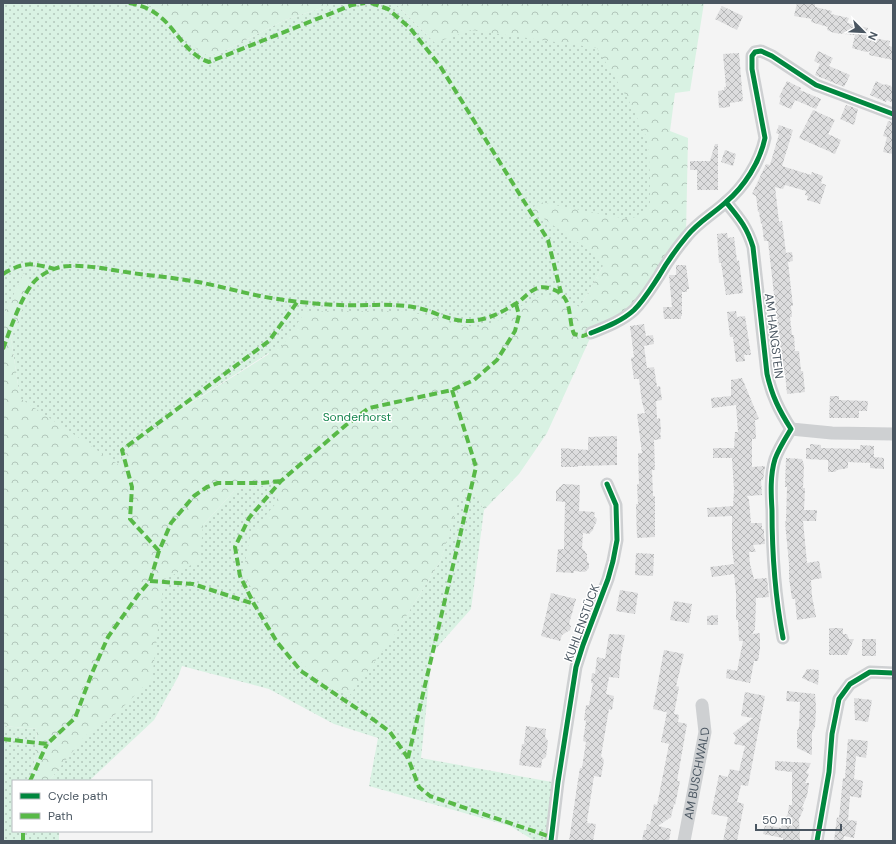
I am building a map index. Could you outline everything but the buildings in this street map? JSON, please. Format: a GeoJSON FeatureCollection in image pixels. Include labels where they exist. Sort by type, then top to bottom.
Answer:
{"type":"FeatureCollection","features":[{"type":"Feature","properties":{"kind":"street"},"geometry":{"type":"LineString","coordinates":[[591,333],[618,322],[634,310],[646,296],[678,247],[688,235],[698,224],[726,202],[742,185],[763,147],[765,138],[752,69],[752,56],[755,52],[761,51],[772,56],[816,85],[893,114]]}},
{"type":"Feature","properties":{"kind":"street","name":"AM HANGSTEIN"},"geometry":{"type":"LineString","coordinates":[[726,202],[741,220],[749,233],[753,247],[771,392],[791,429]]}},
{"type":"Feature","properties":{"kind":"street"},"geometry":{"type":"LineString","coordinates":[[783,638],[778,612],[772,540],[771,485],[775,460],[782,442],[791,429],[832,433],[893,434]]}},
{"type":"Feature","properties":{"kind":"street","name":"KUHLENSTÜCK"},"geometry":{"type":"LineString","coordinates":[[551,841],[558,782],[576,668],[608,579],[616,547],[616,505],[607,484]]}},
{"type":"Feature","properties":{"kind":"street"},"geometry":{"type":"LineString","coordinates":[[817,841],[829,772],[832,734],[839,699],[850,684],[870,672],[893,673]]}},
{"type":"Feature","properties":{"kind":"street","name":"AM BUSCHWALD"},"geometry":{"type":"LineString","coordinates":[[684,841],[705,732],[702,705]]}},
{"type":"Feature","properties":{"kind":"green space"},"geometry":{"type":"Polygon","coordinates":[[[3,3],[143,3],[160,10],[199,50],[207,55],[218,54],[285,20],[337,3],[395,3],[435,43],[398,3],[701,3],[671,90],[667,133],[682,221],[603,266],[580,307],[584,349],[575,372],[565,388],[467,419],[398,629],[441,560],[458,500],[471,487],[484,510],[471,609],[432,653],[421,758],[552,782],[547,841],[535,841],[510,826],[369,786],[378,738],[334,724],[269,689],[182,666],[178,677],[154,720],[90,780],[50,780],[85,735],[116,714],[39,727],[3,570],[19,392],[11,338],[31,288],[24,274],[3,317],[3,3]],[[269,354],[129,442],[121,461],[269,354]],[[224,487],[203,525],[236,489],[243,488],[224,487]]]}},
{"type":"Feature","properties":{"kind":"green space"},"geometry":{"type":"Polygon","coordinates":[[[143,3],[337,3],[285,20],[218,54],[207,55],[199,51],[160,10],[143,3]]]}},
{"type":"Feature","properties":{"kind":"green space","name":"Sonderhorst"},"geometry":{"type":"Polygon","coordinates":[[[395,3],[704,3],[690,91],[675,93],[670,131],[688,138],[686,234],[645,295],[592,334],[547,433],[519,474],[484,510],[471,487],[459,500],[441,560],[392,639],[349,696],[321,682],[278,640],[243,572],[251,533],[277,502],[277,484],[236,489],[203,525],[200,560],[164,580],[152,678],[116,714],[85,736],[50,780],[34,780],[37,729],[3,726],[3,317],[24,273],[31,288],[11,338],[20,398],[119,465],[129,442],[282,346],[305,312],[395,311],[428,315],[457,325],[479,327],[500,320],[523,305],[543,295],[559,298],[580,307],[603,266],[586,248],[531,210],[539,202],[627,219],[636,217],[650,204],[648,140],[629,101],[597,48],[471,30],[435,43],[395,3]]]}},
{"type":"Feature","properties":{"kind":"green space"},"geometry":{"type":"Polygon","coordinates":[[[3,726],[37,729],[34,780],[12,780],[12,832],[59,832],[59,841],[3,841],[3,726]]]}},
{"type":"Feature","properties":{"kind":"marked path"},"geometry":{"type":"LineString","coordinates":[[129,3],[144,7],[158,15],[194,54],[209,62],[352,5],[365,3]]}},
{"type":"Feature","properties":{"kind":"marked path"},"geometry":{"type":"LineString","coordinates":[[371,3],[388,9],[410,28],[440,66],[548,240],[561,293]]}},
{"type":"Feature","properties":{"kind":"marked path"},"geometry":{"type":"LineString","coordinates":[[3,274],[17,267],[28,264],[40,265],[55,269]]}},
{"type":"Feature","properties":{"kind":"marked path"},"geometry":{"type":"LineString","coordinates":[[3,349],[22,301],[32,284],[49,271],[69,266],[93,267],[190,281],[260,296],[300,302],[340,305],[386,305],[413,307],[461,321],[488,318],[520,301],[531,291],[540,287],[545,287],[559,292],[564,297],[569,308],[574,334],[583,336],[591,333]]}},
{"type":"Feature","properties":{"kind":"marked path"},"geometry":{"type":"LineString","coordinates":[[159,551],[130,519],[132,487],[122,450],[269,341],[298,301]]}},
{"type":"Feature","properties":{"kind":"marked path"},"geometry":{"type":"LineString","coordinates":[[516,304],[519,315],[515,331],[497,360],[474,380],[452,390],[369,408],[346,425],[281,481],[249,518],[235,547],[240,576],[254,604],[277,642],[301,671],[390,732],[408,758],[419,787],[430,796],[551,837]]}},
{"type":"Feature","properties":{"kind":"marked path"},"geometry":{"type":"LineString","coordinates":[[408,758],[476,467],[452,390]]}},
{"type":"Feature","properties":{"kind":"marked path"},"geometry":{"type":"LineString","coordinates":[[3,739],[47,744],[75,718],[92,673],[108,637],[150,581],[159,551],[171,523],[194,496],[207,487],[218,483],[261,483],[281,481]]}},
{"type":"Feature","properties":{"kind":"marked path"},"geometry":{"type":"LineString","coordinates":[[150,581],[193,584],[254,604]]}},
{"type":"Feature","properties":{"kind":"marked path"},"geometry":{"type":"LineString","coordinates":[[30,780],[47,744]]}},
{"type":"Feature","properties":{"kind":"marked path"},"geometry":{"type":"LineString","coordinates":[[23,832],[23,841]]}},
{"type":"Feature","properties":{"kind":"cycle path"},"geometry":{"type":"LineString","coordinates":[[591,333],[619,321],[634,310],[647,294],[672,255],[687,236],[696,226],[733,196],[755,165],[763,147],[765,138],[752,69],[752,56],[755,52],[761,51],[772,56],[816,85],[893,114]]}},
{"type":"Feature","properties":{"kind":"cycle path"},"geometry":{"type":"LineString","coordinates":[[726,202],[739,218],[751,240],[767,374],[776,403],[791,429],[780,447],[775,459],[771,484],[774,574],[783,638]]}},
{"type":"Feature","properties":{"kind":"cycle path"},"geometry":{"type":"LineString","coordinates":[[551,841],[558,782],[576,667],[608,579],[617,540],[616,505],[607,484]]}},
{"type":"Feature","properties":{"kind":"cycle path"},"geometry":{"type":"LineString","coordinates":[[817,841],[829,772],[832,734],[839,699],[850,684],[870,672],[893,673]]}}]}
